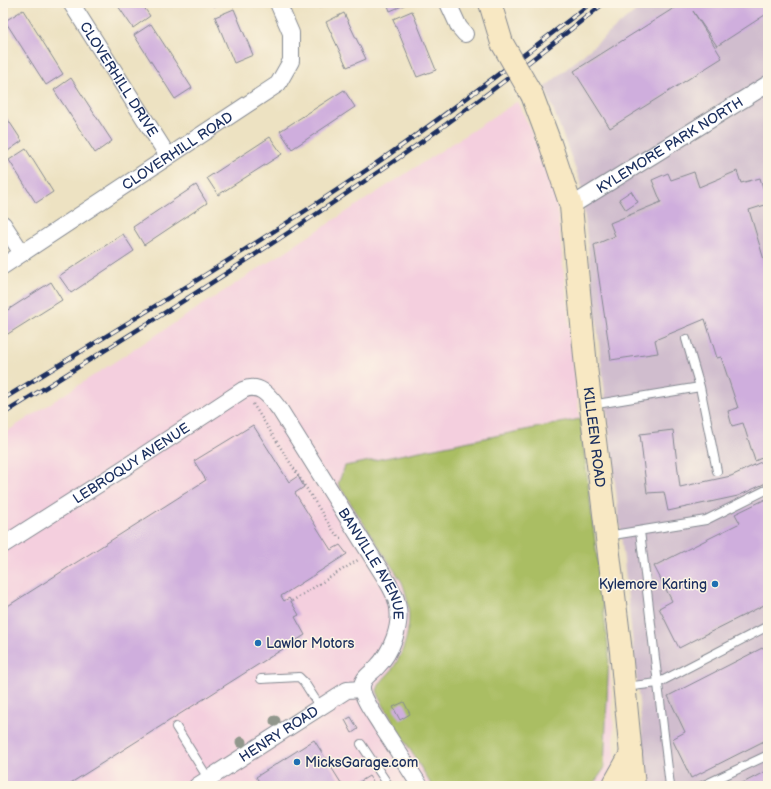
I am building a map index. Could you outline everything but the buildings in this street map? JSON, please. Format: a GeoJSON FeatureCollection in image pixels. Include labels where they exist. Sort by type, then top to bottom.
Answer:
{"type":"FeatureCollection","features":[{"type":"Feature","properties":{"kind":"street","name":"CLOVERHILL DRIVE"},"geometry":{"type":"LineString","coordinates":[[71,3],[168,156]]}},
{"type":"Feature","properties":{"kind":"street","name":"CLOVERHILL ROAD"},"geometry":{"type":"LineString","coordinates":[[3,266],[278,84],[291,61],[291,33],[278,3]]}},
{"type":"Feature","properties":{"kind":"street"},"geometry":{"type":"LineString","coordinates":[[448,3],[457,22],[465,34]]}},
{"type":"Feature","properties":{"kind":"street","name":"KILLEEN ROAD"},"geometry":{"type":"LineString","coordinates":[[490,3],[502,43],[532,95],[571,206],[590,406],[621,652],[634,786]]}},
{"type":"Feature","properties":{"kind":"street","name":"KYLEMORE PARK NORTH"},"geometry":{"type":"LineString","coordinates":[[571,206],[768,84]]}},
{"type":"Feature","properties":{"kind":"street"},"geometry":{"type":"LineString","coordinates":[[3,224],[22,253]]}},
{"type":"Feature","properties":{"kind":"street","name":"LEBROQUY AVENUE"},"geometry":{"type":"LineString","coordinates":[[3,545],[243,390],[254,388],[260,389]]}},
{"type":"Feature","properties":{"kind":"street","name":"BANVILLE AVENUE"},"geometry":{"type":"LineString","coordinates":[[260,389],[270,397],[280,410],[394,593],[398,605],[398,618],[395,635],[388,653],[362,682],[362,689]]}},
{"type":"Feature","properties":{"kind":"street"},"geometry":{"type":"LineString","coordinates":[[362,689],[362,693],[371,709],[420,786]]}},
{"type":"Feature","properties":{"kind":"street","name":"HENRY ROAD"},"geometry":{"type":"LineString","coordinates":[[207,784],[346,690],[362,689]]}},
{"type":"Feature","properties":{"kind":"street"},"geometry":{"type":"LineString","coordinates":[[613,786],[631,754]]}},
{"type":"Feature","properties":{"kind":"lane"},"geometry":{"type":"LineString","coordinates":[[686,340],[700,387],[717,471]]}},
{"type":"Feature","properties":{"kind":"lane"},"geometry":{"type":"LineString","coordinates":[[590,406],[700,387]]}},
{"type":"Feature","properties":{"kind":"lane"},"geometry":{"type":"LineString","coordinates":[[607,536],[706,520],[768,489]]}},
{"type":"Feature","properties":{"kind":"lane"},"geometry":{"type":"LineString","coordinates":[[640,531],[670,786]]}},
{"type":"Feature","properties":{"kind":"lane"},"geometry":{"type":"LineString","coordinates":[[624,687],[658,683],[768,626]]}},
{"type":"Feature","properties":{"kind":"lane"},"geometry":{"type":"LineString","coordinates":[[262,679],[299,677],[304,682],[320,707]]}},
{"type":"Feature","properties":{"kind":"lane"},"geometry":{"type":"LineString","coordinates":[[176,727],[207,784]]}},
{"type":"Feature","properties":{"kind":"lane"},"geometry":{"type":"LineString","coordinates":[[361,744],[389,786]]}},
{"type":"Feature","properties":{"kind":"lane"},"geometry":{"type":"LineString","coordinates":[[702,786],[768,755]]}},
{"type":"Feature","properties":{"kind":"path"},"geometry":{"type":"LineString","coordinates":[[243,390],[334,532],[340,538],[356,531]]}},
{"type":"Feature","properties":{"kind":"path"},"geometry":{"type":"LineString","coordinates":[[292,601],[370,553]]}},
{"type":"Feature","properties":{"kind":"shaded area"},"geometry":{"type":"Polygon","coordinates":[[[645,3],[768,3],[768,786],[648,786],[581,184],[545,87],[645,3]]]}},
{"type":"Feature","properties":{"kind":"shaded area"},"geometry":{"type":"Polygon","coordinates":[[[518,101],[555,187],[574,372],[609,655],[617,786],[3,786],[3,434],[518,101]]]}},
{"type":"Feature","properties":{"kind":"green space"},"geometry":{"type":"Polygon","coordinates":[[[580,419],[609,655],[604,769],[592,786],[432,786],[382,703],[377,691],[397,661],[406,639],[409,616],[408,605],[402,582],[338,484],[345,466],[580,419]]]}},
{"type":"Feature","properties":{"kind":"railway"},"geometry":{"type":"LineString","coordinates":[[3,399],[233,258],[368,169],[481,88],[591,3]]}},
{"type":"Feature","properties":{"kind":"railway"},"geometry":{"type":"LineString","coordinates":[[3,414],[283,236],[404,154],[519,69],[604,3]]}},
{"type":"Feature","properties":{"kind":"place","name":"Kylemore Karting"},"geometry":{"type":"Point","coordinates":[715,584]}},
{"type":"Feature","properties":{"kind":"place","name":"Lawlor Motors"},"geometry":{"type":"Point","coordinates":[258,643]}},
{"type":"Feature","properties":{"kind":"place","name":"MicksGarage.com"},"geometry":{"type":"Point","coordinates":[297,762]}}]}
